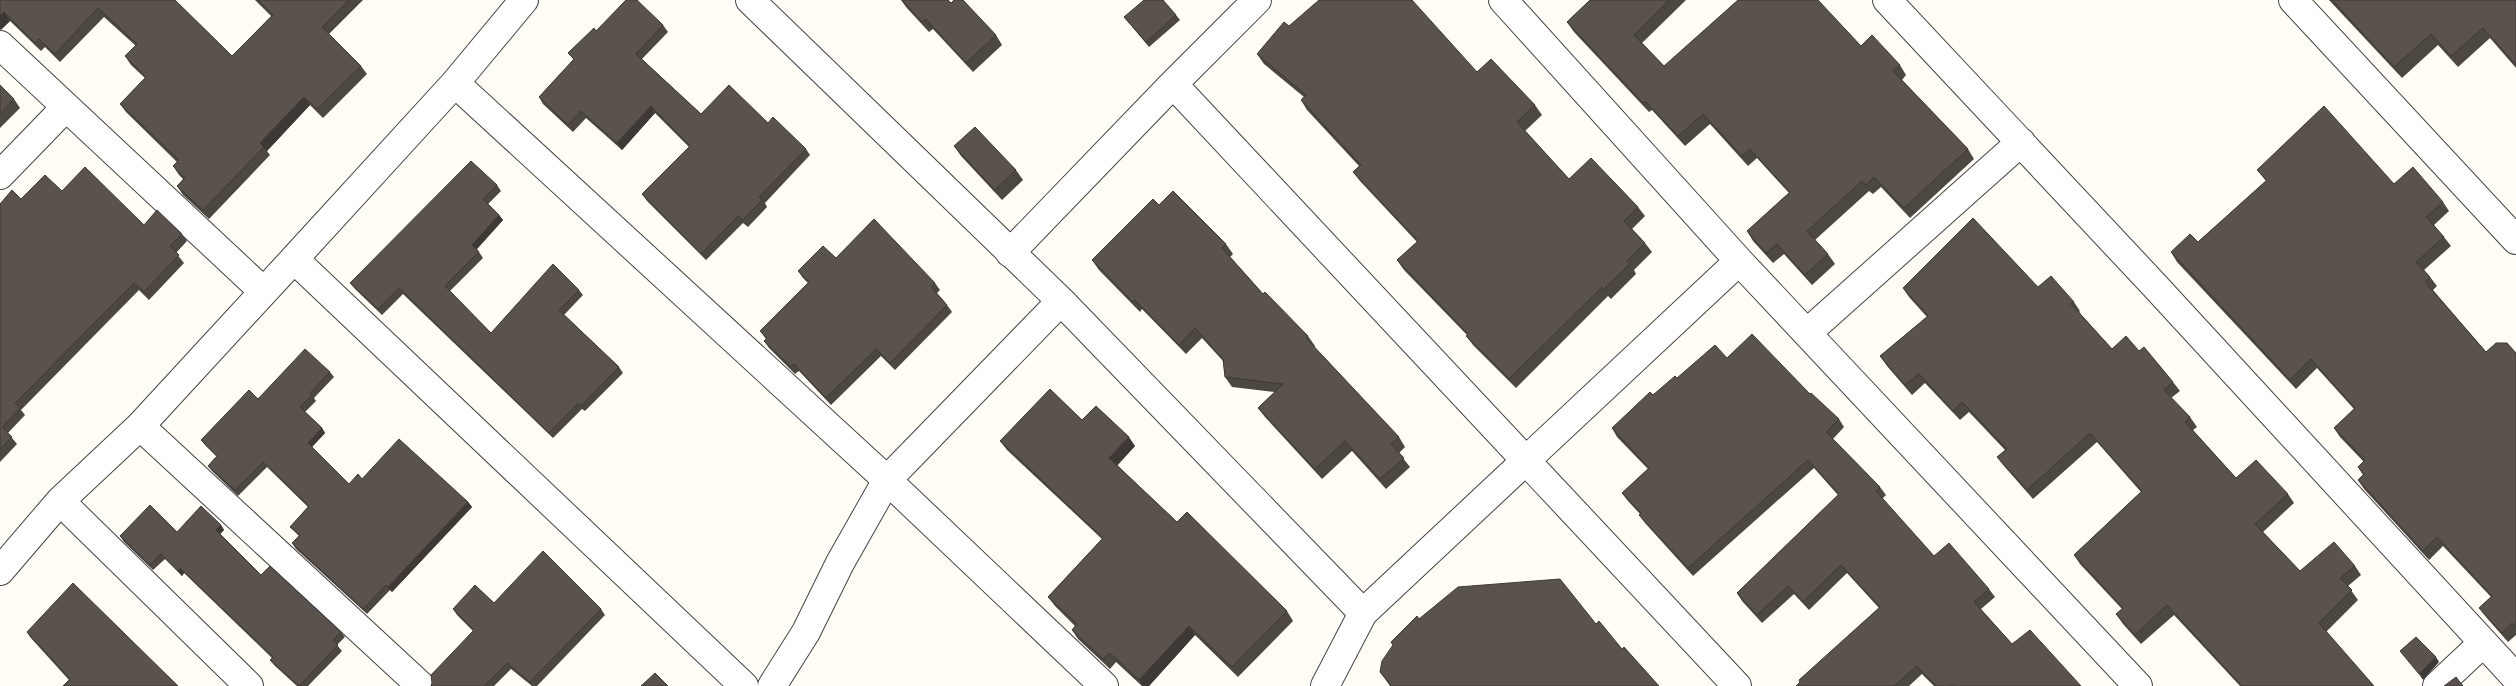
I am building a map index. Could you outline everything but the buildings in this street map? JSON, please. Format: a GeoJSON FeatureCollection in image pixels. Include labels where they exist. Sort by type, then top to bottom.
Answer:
{"type":"FeatureCollection","features":[{"type":"Feature","properties":{"kind":"street"},"geometry":{"type":"LineString","coordinates":[[0,571],[60,501],[140,426],[294,259],[455,83],[524,0]]}},
{"type":"Feature","properties":{"kind":"street"},"geometry":{"type":"LineString","coordinates":[[750,0],[1061,301],[1363,613]]}},
{"type":"Feature","properties":{"kind":"street"},"geometry":{"type":"LineString","coordinates":[[1010,253],[1172,84],[1257,0]]}},
{"type":"Feature","properties":{"kind":"street"},"geometry":{"type":"LineString","coordinates":[[1503,0],[1739,261],[2138,686]]}},
{"type":"Feature","properties":{"kind":"street"},"geometry":{"type":"LineString","coordinates":[[1887,0],[2516,678]]}},
{"type":"Feature","properties":{"kind":"street"},"geometry":{"type":"LineString","coordinates":[[2293,0],[2516,240]]}},
{"type":"Feature","properties":{"kind":"street"},"geometry":{"type":"LineString","coordinates":[[0,45],[263,291]]}},
{"type":"Feature","properties":{"kind":"street"},"geometry":{"type":"LineString","coordinates":[[455,83],[887,480],[1104,686]]}},
{"type":"Feature","properties":{"kind":"street"},"geometry":{"type":"LineString","coordinates":[[1172,84],[1737,686]]}},
{"type":"Feature","properties":{"kind":"street"},"geometry":{"type":"LineString","coordinates":[[0,175],[66,107]]}},
{"type":"Feature","properties":{"kind":"street"},"geometry":{"type":"LineString","coordinates":[[1807,333],[2020,142]]}},
{"type":"Feature","properties":{"kind":"street"},"geometry":{"type":"LineString","coordinates":[[294,259],[744,686]]}},
{"type":"Feature","properties":{"kind":"street"},"geometry":{"type":"LineString","coordinates":[[1327,685],[1363,613],[1739,261]]}},
{"type":"Feature","properties":{"kind":"street"},"geometry":{"type":"LineString","coordinates":[[772,686],[806,632],[840,562],[887,480],[1061,301]]}},
{"type":"Feature","properties":{"kind":"street"},"geometry":{"type":"LineString","coordinates":[[140,426],[420,686]]}},
{"type":"Feature","properties":{"kind":"street"},"geometry":{"type":"LineString","coordinates":[[60,501],[249,686]]}},
{"type":"Feature","properties":{"kind":"street"},"geometry":{"type":"LineString","coordinates":[[2437,686],[2483,643]]}}]}
